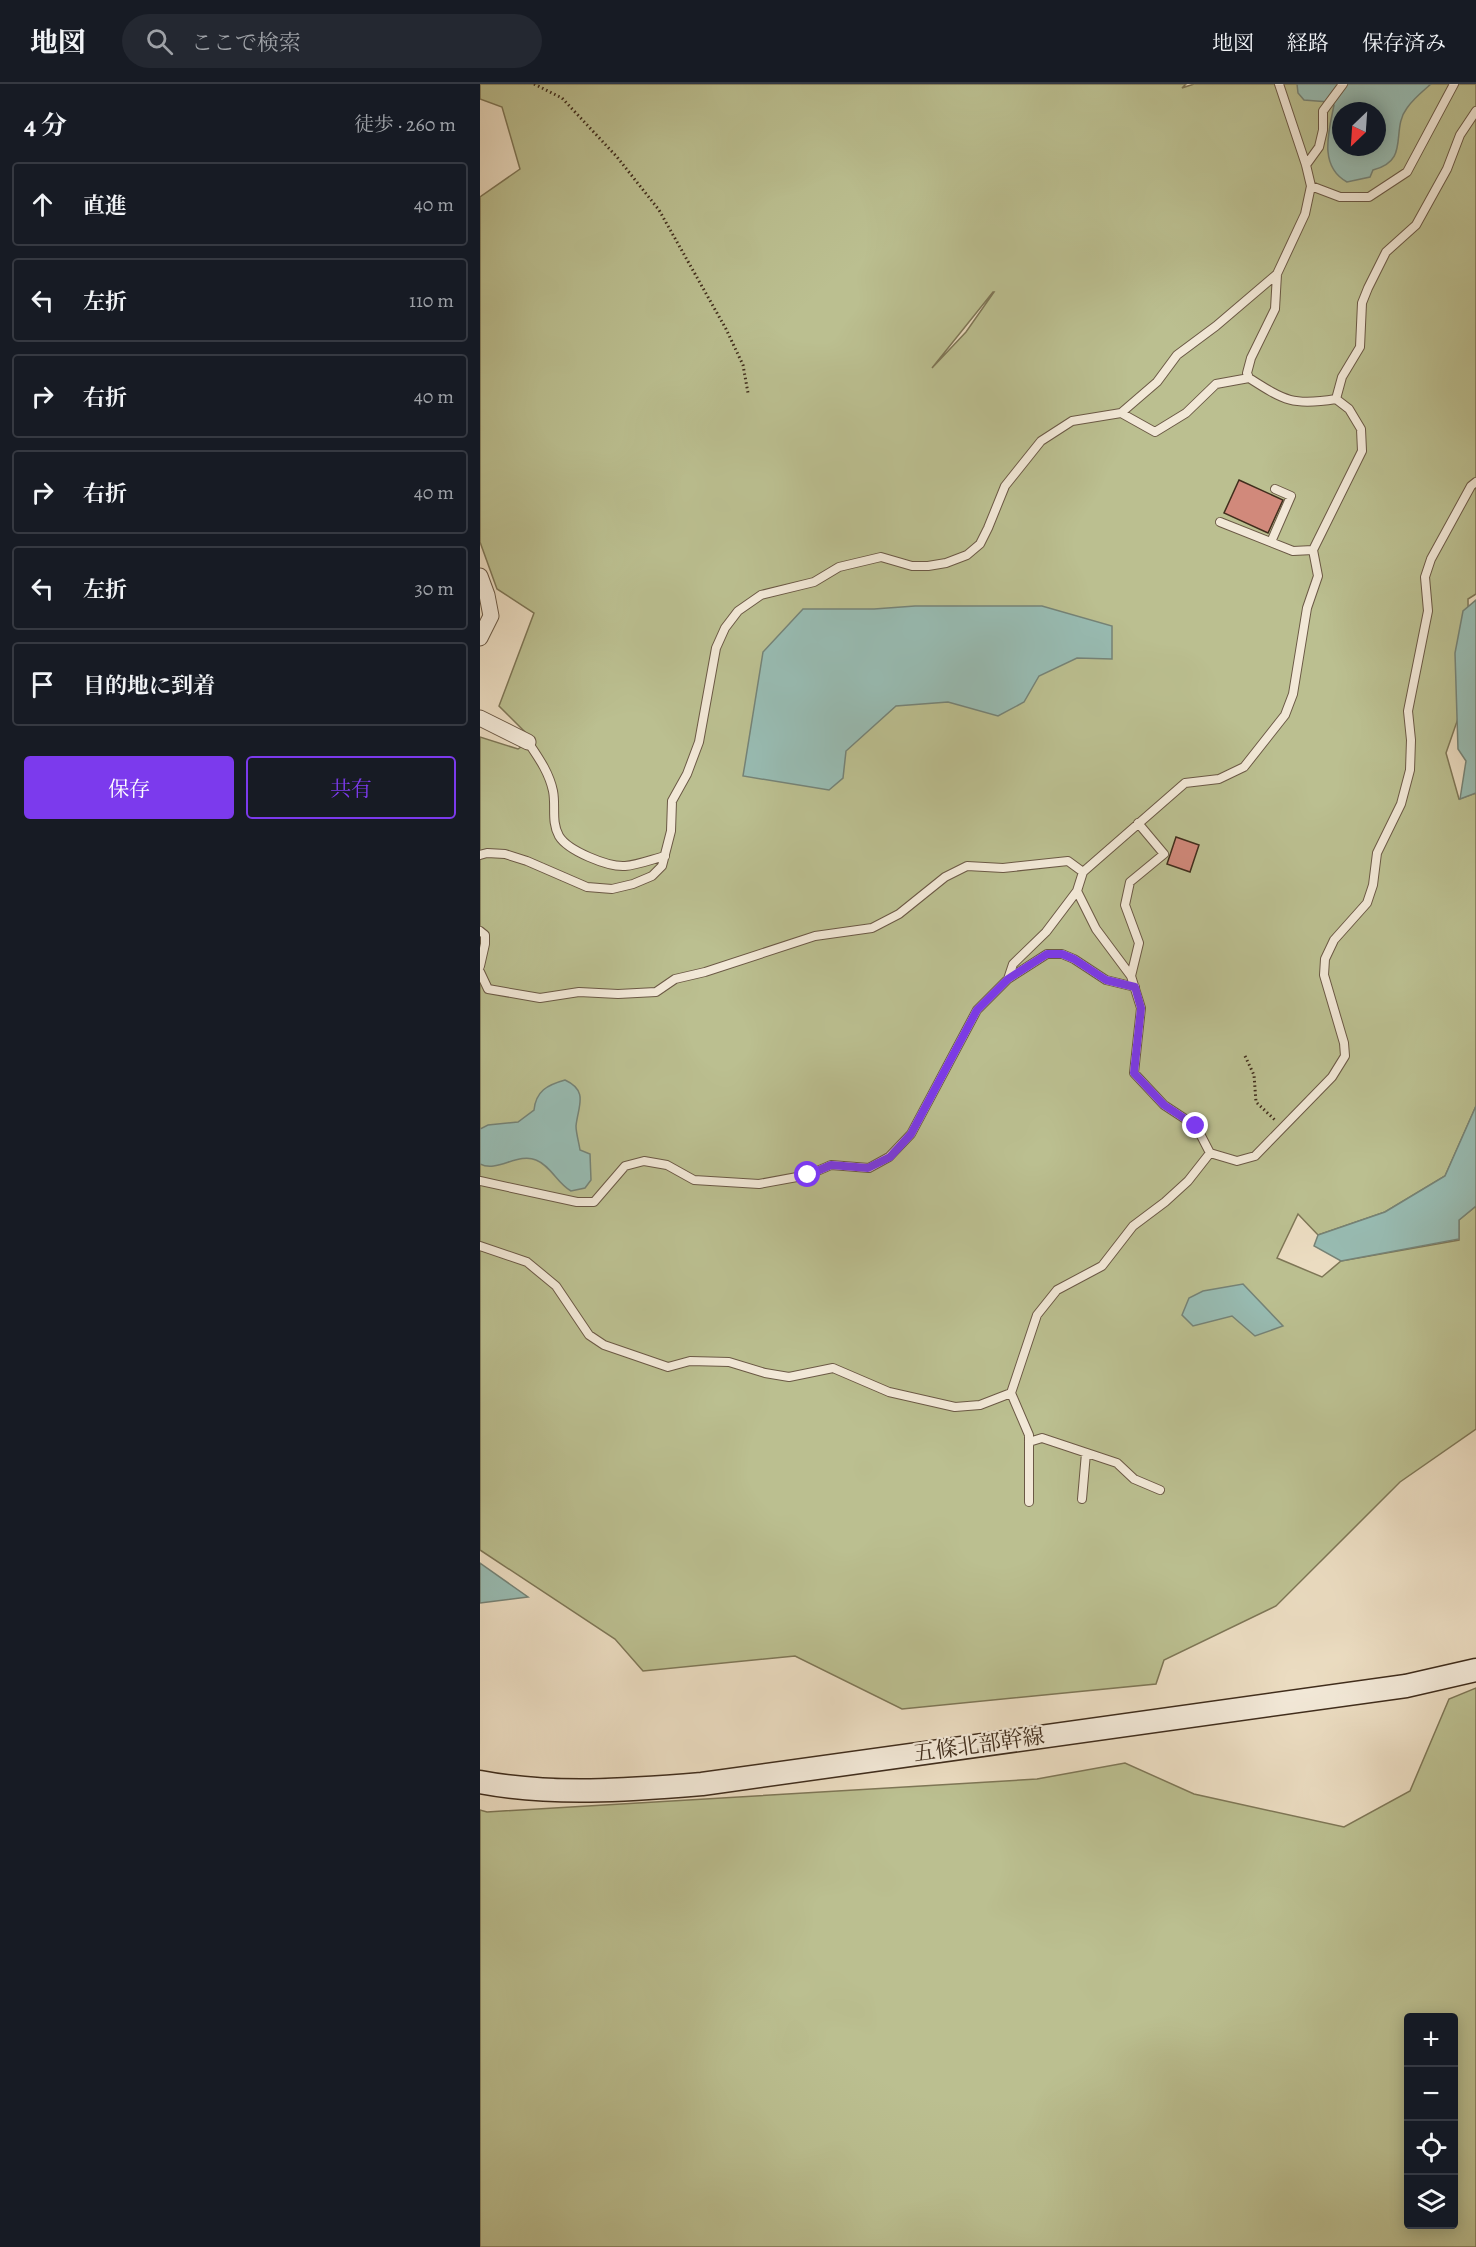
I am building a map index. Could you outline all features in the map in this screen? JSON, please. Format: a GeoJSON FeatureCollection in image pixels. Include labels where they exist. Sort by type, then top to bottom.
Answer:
{"type":"FeatureCollection","features":[{"type":"Feature","properties":{"kind":"street"},"geometry":{"type":"LineString","coordinates":[[480,576],[491,616],[480,638]]}},
{"type":"Feature","properties":{"kind":"street"},"geometry":{"type":"LineString","coordinates":[[480,718],[528,742]]}},
{"type":"Feature","properties":{"kind":"street","name":"五條北部幹線"},"geometry":{"type":"LineString","coordinates":[[480,1782],[531,1789],[594,1791],[702,1784],[1406,1686],[1476,1670]]}},
{"type":"Feature","properties":{"kind":"lane"},"geometry":{"type":"LineString","coordinates":[[1008,979],[1013,964],[1046,932],[1077,891],[1083,872],[1185,783],[1219,779],[1244,767],[1285,715],[1293,694],[1307,608],[1318,576],[1313,550],[1362,451],[1361,429],[1349,409],[1336,399],[1309,403],[1280,398],[1249,378],[1247,373],[1251,358],[1275,309],[1277,274],[1305,214],[1311,186],[1279,84]]}},
{"type":"Feature","properties":{"kind":"lane"},"geometry":{"type":"LineString","coordinates":[[1306,165],[1319,147],[1323,130],[1323,111],[1343,84]]}},
{"type":"Feature","properties":{"kind":"lane"},"geometry":{"type":"LineString","coordinates":[[1311,186],[1340,197],[1369,197],[1407,171],[1454,84]]}},
{"type":"Feature","properties":{"kind":"lane"},"geometry":{"type":"LineString","coordinates":[[1336,399],[1342,377],[1360,347],[1362,303],[1368,288],[1386,252],[1416,225],[1447,169],[1460,135],[1476,111]]}},
{"type":"Feature","properties":{"kind":"lane"},"geometry":{"type":"LineString","coordinates":[[480,855],[505,854],[587,887],[612,889],[652,876],[662,866],[671,831],[672,801],[687,774],[699,742],[716,648],[725,628],[738,611],[761,595],[814,582],[839,567],[850,564],[881,557],[912,566],[928,566],[946,563],[967,555],[980,543],[1005,486],[1041,441],[1072,421],[1121,413],[1157,382],[1177,355],[1216,326],[1277,274]]}},
{"type":"Feature","properties":{"kind":"lane"},"geometry":{"type":"LineString","coordinates":[[1121,413],[1155,432],[1186,413],[1216,384],[1249,378]]}},
{"type":"Feature","properties":{"kind":"lane"},"geometry":{"type":"LineString","coordinates":[[1077,891],[1096,929],[1131,976],[1135,987],[1141,1008],[1134,1073],[1164,1105],[1196,1126],[1210,1153],[1237,1161],[1256,1156],[1332,1077],[1345,1056],[1344,1043],[1324,975],[1325,959],[1334,940],[1367,903],[1373,885],[1377,853],[1401,804],[1410,770],[1412,740],[1408,711],[1428,611],[1425,577],[1431,559],[1476,482]]}},
{"type":"Feature","properties":{"kind":"lane"},"geometry":{"type":"LineString","coordinates":[[1271,542],[1291,496],[1275,489]]}},
{"type":"Feature","properties":{"kind":"lane"},"geometry":{"type":"LineString","coordinates":[[1220,522],[1293,551],[1313,550]]}},
{"type":"Feature","properties":{"kind":"lane"},"geometry":{"type":"LineString","coordinates":[[528,742],[545,768],[553,791],[554,818],[560,837],[576,851],[606,863],[625,866],[665,856]]}},
{"type":"Feature","properties":{"kind":"lane"},"geometry":{"type":"LineString","coordinates":[[1131,976],[1139,943],[1125,905],[1130,882],[1164,854],[1138,823]]}},
{"type":"Feature","properties":{"kind":"lane"},"geometry":{"type":"LineString","coordinates":[[480,972],[488,989],[540,998],[579,992],[618,994],[656,992],[675,979],[705,972],[815,936],[872,928],[899,914],[945,877],[968,866],[1003,868],[1068,861],[1083,872]]}},
{"type":"Feature","properties":{"kind":"lane"},"geometry":{"type":"LineString","coordinates":[[480,931],[485,935],[480,966]]}},
{"type":"Feature","properties":{"kind":"lane"},"geometry":{"type":"LineString","coordinates":[[480,1181],[577,1202],[594,1202],[625,1166],[644,1161],[666,1165],[694,1180],[759,1184],[808,1175],[831,1165],[868,1168],[890,1157],[911,1134],[977,1010],[1008,979],[1047,954],[1062,954],[1074,959],[1106,980],[1135,987]]}},
{"type":"Feature","properties":{"kind":"lane"},"geometry":{"type":"LineString","coordinates":[[1029,1502],[1029,1436],[1011,1394],[1037,1315],[1057,1290],[1102,1266],[1133,1226],[1188,1181],[1210,1153]]}},
{"type":"Feature","properties":{"kind":"lane"},"geometry":{"type":"LineString","coordinates":[[480,1246],[527,1262],[556,1286],[589,1335],[604,1345],[668,1367],[690,1361],[729,1362],[765,1373],[789,1377],[833,1368],[889,1392],[955,1407],[980,1405],[1011,1394]]}},
{"type":"Feature","properties":{"kind":"lane"},"geometry":{"type":"LineString","coordinates":[[1029,1442],[1042,1438],[1117,1463],[1134,1479],[1160,1490]]}},
{"type":"Feature","properties":{"kind":"lane"},"geometry":{"type":"LineString","coordinates":[[1082,1499],[1086,1453]]}},
{"type":"Feature","properties":{"kind":"path"},"geometry":{"type":"LineString","coordinates":[[534,84],[562,98],[617,157],[659,210],[726,329],[743,365],[748,393]]}},
{"type":"Feature","properties":{"kind":"path"},"geometry":{"type":"LineString","coordinates":[[1245,1056],[1254,1075],[1256,1102],[1283,1128]]}},
{"type":"Feature","properties":{"kind":"green space"},"geometry":{"type":"Polygon","coordinates":[[[480,84],[1186,84],[1182,88],[1194,84],[1476,84],[1476,594],[1468,599],[1469,687],[1446,753],[1459,799],[1476,793],[1476,1106],[1445,1176],[1385,1212],[1318,1235],[1298,1214],[1277,1258],[1322,1277],[1341,1261],[1459,1240],[1459,1220],[1476,1206],[1476,1429],[1400,1482],[1276,1606],[1164,1660],[1156,1684],[902,1709],[795,1656],[643,1671],[615,1639],[480,1550],[480,737],[518,749],[532,739],[499,706],[534,613],[497,589],[480,542],[480,197],[520,169],[502,107],[480,99],[480,84]],[[994,292],[932,368],[966,332],[994,292]]]}},
{"type":"Feature","properties":{"kind":"green space"},"geometry":{"type":"Polygon","coordinates":[[[1476,1688],[1476,2247],[480,2247],[480,1810],[487,1812],[1037,1779],[1125,1763],[1194,1794],[1344,1827],[1410,1791],[1449,1699],[1476,1688]]]}},
{"type":"Feature","properties":{"kind":"water"},"geometry":{"type":"Polygon","coordinates":[[[1297,84],[1431,84],[1412,101],[1402,117],[1398,144],[1392,160],[1385,166],[1373,170],[1370,177],[1347,182],[1332,167],[1329,157],[1328,137],[1332,116],[1332,156],[1386,156],[1386,102],[1332,104],[1304,100],[1298,93],[1297,84]]]}},
{"type":"Feature","properties":{"kind":"water"},"geometry":{"type":"Polygon","coordinates":[[[1476,600],[1476,793],[1460,799],[1466,761],[1458,749],[1455,653],[1463,611],[1476,600]]]}},
{"type":"Feature","properties":{"kind":"water"},"geometry":{"type":"Polygon","coordinates":[[[915,606],[1042,606],[1112,626],[1112,659],[1077,658],[1039,676],[1024,702],[998,716],[948,702],[896,706],[846,751],[843,778],[829,790],[743,776],[763,652],[803,609],[874,609],[915,606]]]}},
{"type":"Feature","properties":{"kind":"water"},"geometry":{"type":"Polygon","coordinates":[[[565,1080],[572,1084],[580,1094],[577,1135],[580,1150],[590,1154],[591,1180],[585,1188],[571,1191],[546,1166],[529,1158],[493,1166],[480,1164],[480,1129],[488,1125],[518,1122],[534,1110],[540,1093],[553,1084],[565,1080]]]}},
{"type":"Feature","properties":{"kind":"water"},"geometry":{"type":"Polygon","coordinates":[[[1476,1106],[1476,1206],[1459,1220],[1459,1239],[1341,1261],[1314,1246],[1318,1235],[1385,1212],[1445,1176],[1476,1106]]]}},
{"type":"Feature","properties":{"kind":"water"},"geometry":{"type":"Polygon","coordinates":[[[1243,1284],[1283,1326],[1255,1336],[1232,1316],[1193,1326],[1182,1315],[1189,1298],[1203,1291],[1243,1284]]]}},
{"type":"Feature","properties":{"kind":"water"},"geometry":{"type":"Polygon","coordinates":[[[480,1563],[528,1597],[480,1603],[480,1563]]]}},
{"type":"Feature","properties":{"kind":"building"},"geometry":{"type":"Polygon","coordinates":[[[1239,480],[1283,500],[1268,533],[1224,513],[1239,480]]]}},
{"type":"Feature","properties":{"kind":"building"},"geometry":{"type":"Polygon","coordinates":[[[1176,837],[1199,845],[1190,872],[1167,864],[1176,837]]]}},
{"type":"Feature","properties":{"kind":"route"},"geometry":{"type":"LineString","coordinates":[[808,1175],[831,1165],[868,1168],[890,1157],[911,1134],[951,1055],[977,1010],[1008,979],[1047,954],[1062,954],[1074,959],[1106,980],[1135,987],[1141,1008],[1134,1073],[1164,1105],[1196,1126]]}}]}
